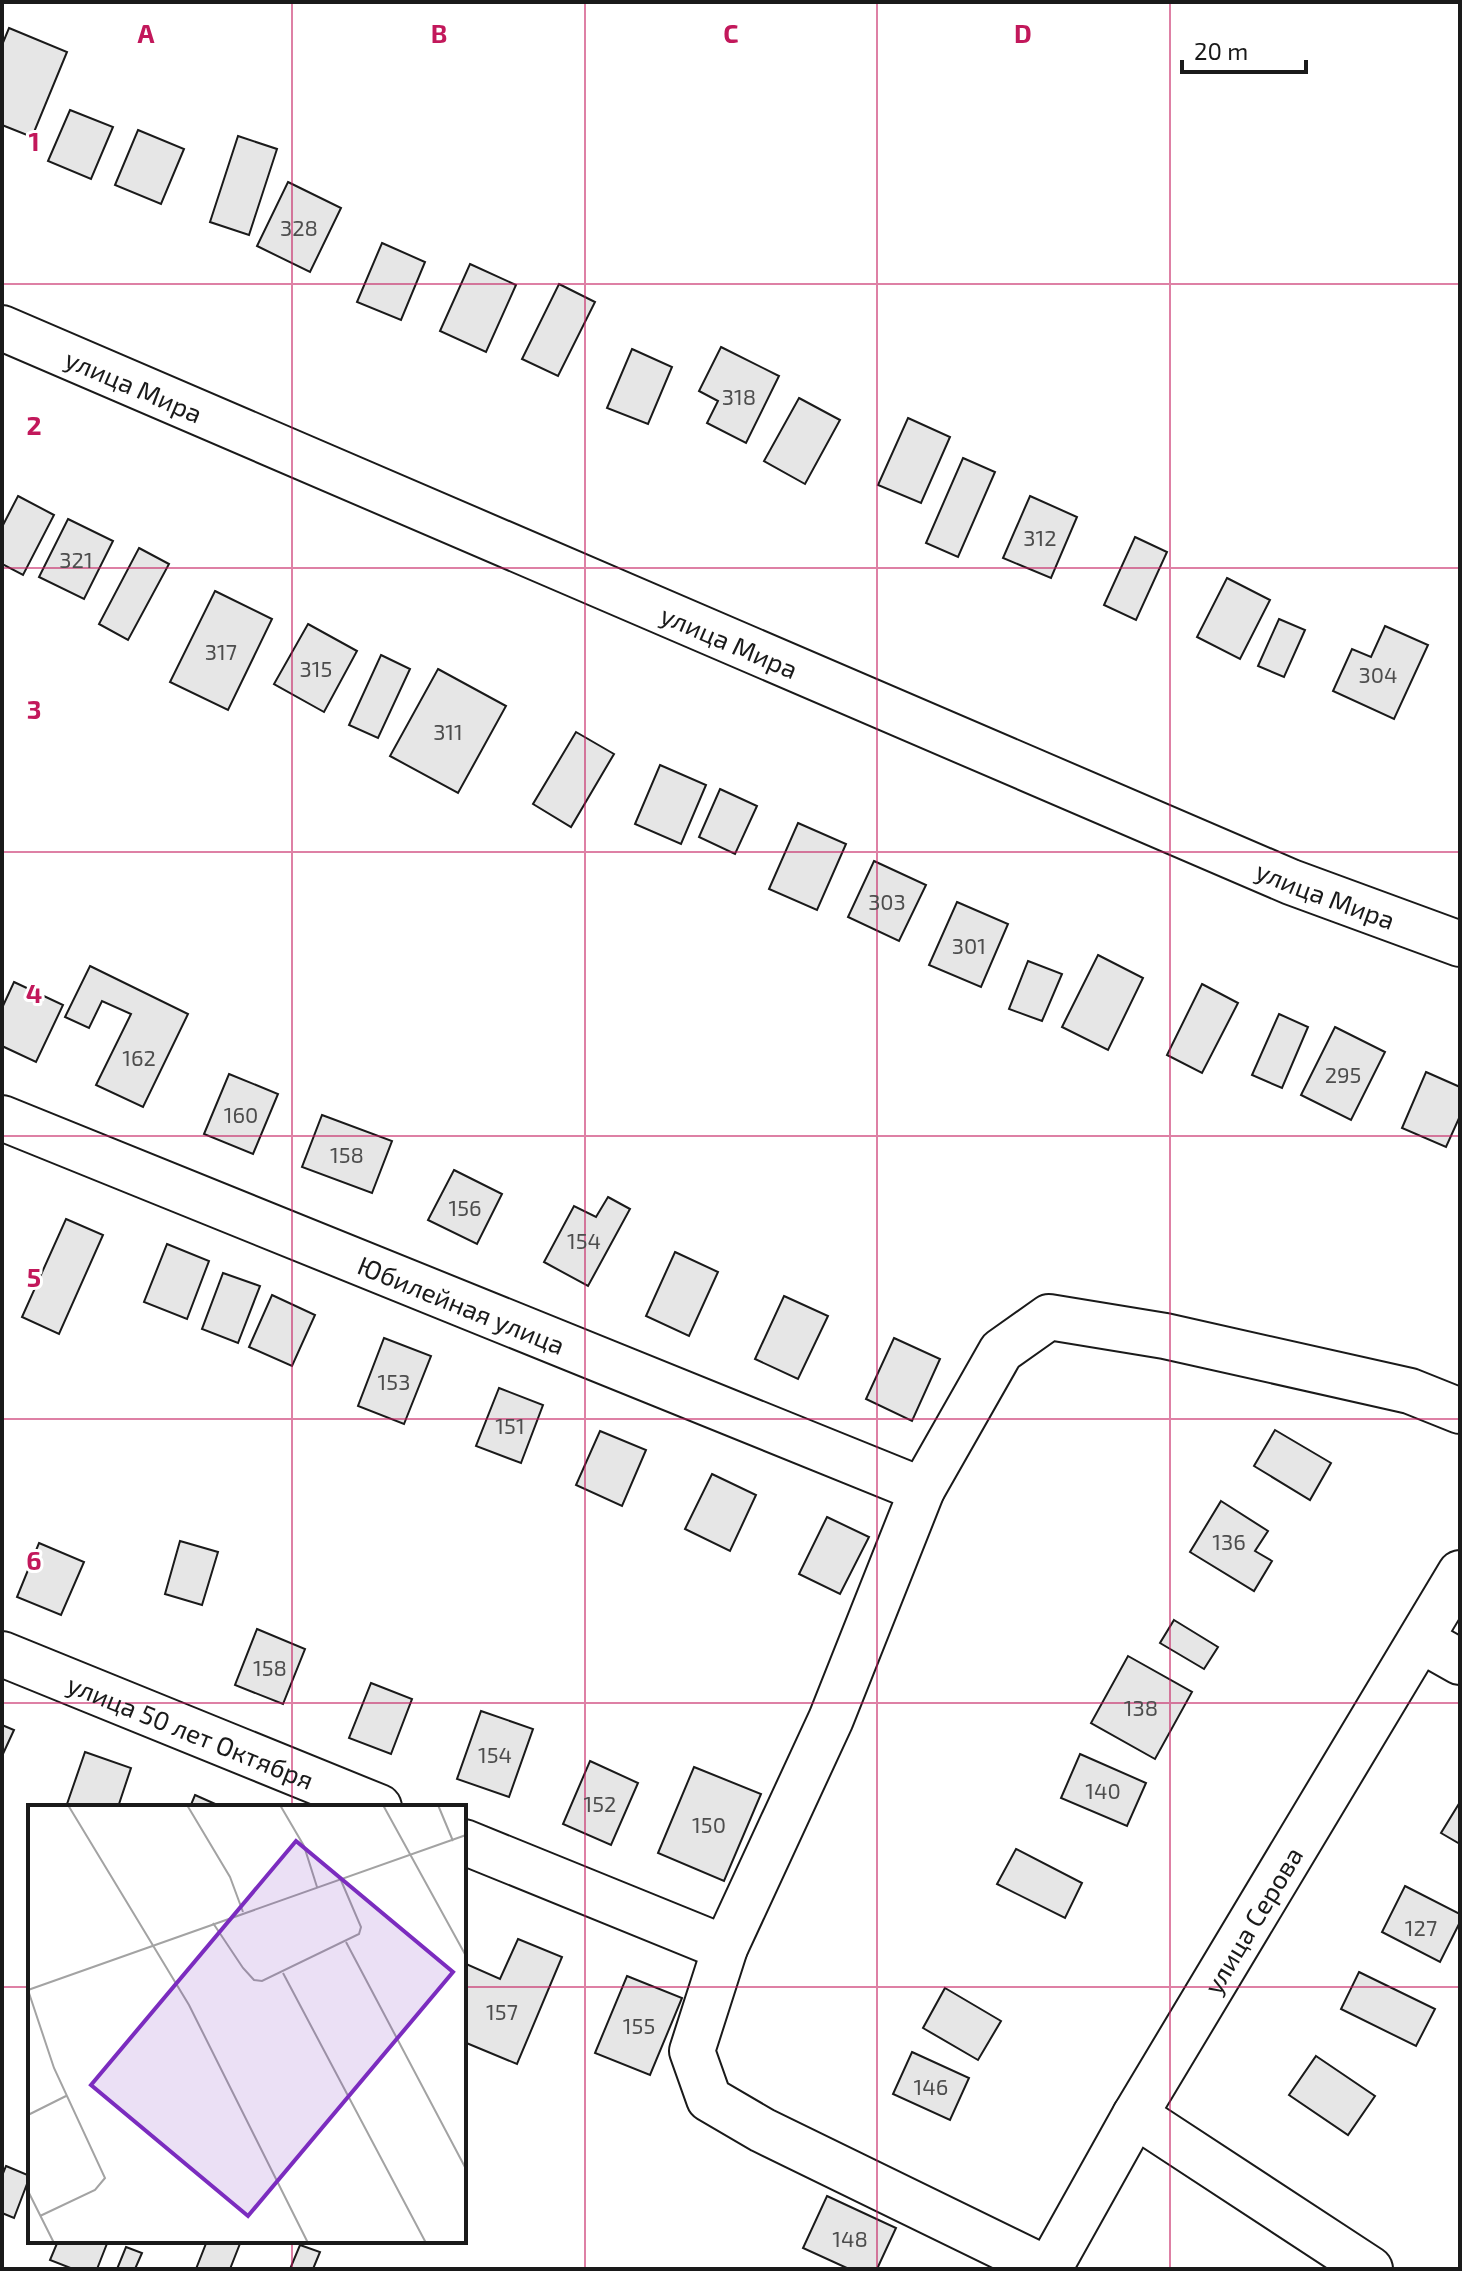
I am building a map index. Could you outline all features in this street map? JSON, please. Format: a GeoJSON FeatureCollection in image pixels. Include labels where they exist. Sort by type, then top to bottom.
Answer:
{"type":"FeatureCollection","features":[{"type":"Feature","properties":{"kind":"street","name":"улица Мира"},"geometry":{"type":"LineString","coordinates":[[2,328],[1291,882],[1460,944]]}},
{"type":"Feature","properties":{"kind":"street","name":"Юбилейная улица"},"geometry":{"type":"LineString","coordinates":[[2,1118],[922,1490]]}},
{"type":"Feature","properties":{"kind":"street"},"geometry":{"type":"LineString","coordinates":[[1048,2269],[762,2130],[709,2099],[692,2051],[725,1948],[831,1719],[922,1490],[1001,1351],[1049,1317],[1165,1336],[1410,1391],[1460,1411]]}},
{"type":"Feature","properties":{"kind":"street","name":"улица Серова"},"geometry":{"type":"LineString","coordinates":[[1048,2269],[1135,2115],[1460,1573]]}},
{"type":"Feature","properties":{"kind":"street"},"geometry":{"type":"LineString","coordinates":[[1421,1640],[1460,1662]]}},
{"type":"Feature","properties":{"kind":"street","name":"улица 50 лет Октября"},"geometry":{"type":"LineString","coordinates":[[2,1654],[374,1805]]}},
{"type":"Feature","properties":{"kind":"street"},"geometry":{"type":"LineString","coordinates":[[466,1843],[725,1948]]}},
{"type":"Feature","properties":{"kind":"street"},"geometry":{"type":"LineString","coordinates":[[1135,2115],[1370,2269]]}},
{"type":"Feature","properties":{"kind":"building"},"geometry":{"type":"Polygon","coordinates":[[[9,28],[67,52],[32,137],[2,125],[2,45],[9,28]]]}},
{"type":"Feature","properties":{"kind":"building"},"geometry":{"type":"Polygon","coordinates":[[[70,110],[113,127],[91,179],[48,161],[70,110]]]}},
{"type":"Feature","properties":{"kind":"building"},"geometry":{"type":"Polygon","coordinates":[[[138,130],[184,149],[161,204],[115,185],[138,130]]]}},
{"type":"Feature","properties":{"kind":"building"},"geometry":{"type":"Polygon","coordinates":[[[238,136],[277,149],[249,235],[210,222],[238,136]]]}},
{"type":"Feature","properties":{"kind":"building"},"geometry":{"type":"Polygon","coordinates":[[[288,182],[341,208],[310,272],[257,246],[288,182]]]}},
{"type":"Feature","properties":{"kind":"building"},"geometry":{"type":"Polygon","coordinates":[[[382,243],[425,262],[401,320],[357,302],[382,243]]]}},
{"type":"Feature","properties":{"kind":"building"},"geometry":{"type":"Polygon","coordinates":[[[470,264],[516,285],[486,352],[440,331],[470,264]]]}},
{"type":"Feature","properties":{"kind":"building"},"geometry":{"type":"Polygon","coordinates":[[[559,284],[595,302],[558,376],[522,359],[559,284]]]}},
{"type":"Feature","properties":{"kind":"building"},"geometry":{"type":"Polygon","coordinates":[[[721,347],[779,376],[746,443],[707,423],[718,401],[699,391],[721,347]]]}},
{"type":"Feature","properties":{"kind":"building"},"geometry":{"type":"Polygon","coordinates":[[[632,349],[672,367],[648,424],[607,408],[632,349]]]}},
{"type":"Feature","properties":{"kind":"building"},"geometry":{"type":"Polygon","coordinates":[[[799,398],[840,420],[805,484],[764,461],[799,398]]]}},
{"type":"Feature","properties":{"kind":"building"},"geometry":{"type":"Polygon","coordinates":[[[908,418],[950,437],[921,503],[878,485],[908,418]]]}},
{"type":"Feature","properties":{"kind":"building"},"geometry":{"type":"Polygon","coordinates":[[[963,458],[995,472],[958,557],[926,543],[963,458]]]}},
{"type":"Feature","properties":{"kind":"building"},"geometry":{"type":"Polygon","coordinates":[[[18,496],[54,515],[23,575],[2,564],[2,527],[18,496]]]}},
{"type":"Feature","properties":{"kind":"building"},"geometry":{"type":"Polygon","coordinates":[[[1030,496],[1077,517],[1051,578],[1003,558],[1030,496]]]}},
{"type":"Feature","properties":{"kind":"building"},"geometry":{"type":"Polygon","coordinates":[[[68,519],[113,541],[84,599],[39,577],[68,519]]]}},
{"type":"Feature","properties":{"kind":"building"},"geometry":{"type":"Polygon","coordinates":[[[1135,537],[1167,552],[1136,620],[1104,605],[1135,537]]]}},
{"type":"Feature","properties":{"kind":"building"},"geometry":{"type":"Polygon","coordinates":[[[139,548],[169,564],[128,640],[99,624],[139,548]]]}},
{"type":"Feature","properties":{"kind":"building"},"geometry":{"type":"Polygon","coordinates":[[[1227,578],[1270,600],[1240,659],[1197,637],[1227,578]]]}},
{"type":"Feature","properties":{"kind":"building"},"geometry":{"type":"Polygon","coordinates":[[[215,591],[272,619],[228,710],[170,682],[215,591]]]}},
{"type":"Feature","properties":{"kind":"building"},"geometry":{"type":"Polygon","coordinates":[[[1279,619],[1305,630],[1284,677],[1258,666],[1279,619]]]}},
{"type":"Feature","properties":{"kind":"building"},"geometry":{"type":"Polygon","coordinates":[[[308,624],[357,651],[324,712],[274,684],[308,624]]]}},
{"type":"Feature","properties":{"kind":"building"},"geometry":{"type":"Polygon","coordinates":[[[1385,626],[1428,645],[1394,719],[1333,691],[1352,649],[1371,657],[1385,626]]]}},
{"type":"Feature","properties":{"kind":"building"},"geometry":{"type":"Polygon","coordinates":[[[381,655],[410,669],[378,738],[349,725],[381,655]]]}},
{"type":"Feature","properties":{"kind":"building"},"geometry":{"type":"Polygon","coordinates":[[[438,669],[506,706],[458,793],[390,756],[438,669]]]}},
{"type":"Feature","properties":{"kind":"building"},"geometry":{"type":"Polygon","coordinates":[[[576,732],[614,754],[571,827],[533,804],[576,732]]]}},
{"type":"Feature","properties":{"kind":"building"},"geometry":{"type":"Polygon","coordinates":[[[660,765],[706,785],[681,844],[635,824],[660,765]]]}},
{"type":"Feature","properties":{"kind":"building"},"geometry":{"type":"Polygon","coordinates":[[[720,789],[757,806],[735,854],[699,837],[720,789]]]}},
{"type":"Feature","properties":{"kind":"building"},"geometry":{"type":"Polygon","coordinates":[[[798,823],[846,844],[817,910],[769,889],[798,823]]]}},
{"type":"Feature","properties":{"kind":"building"},"geometry":{"type":"Polygon","coordinates":[[[874,861],[926,885],[899,941],[848,917],[874,861]]]}},
{"type":"Feature","properties":{"kind":"building"},"geometry":{"type":"Polygon","coordinates":[[[957,902],[1008,924],[981,987],[929,965],[957,902]]]}},
{"type":"Feature","properties":{"kind":"building"},"geometry":{"type":"Polygon","coordinates":[[[1098,955],[1143,978],[1108,1050],[1062,1027],[1098,955]]]}},
{"type":"Feature","properties":{"kind":"building"},"geometry":{"type":"Polygon","coordinates":[[[1028,961],[1062,974],[1042,1021],[1009,1009],[1028,961]]]}},
{"type":"Feature","properties":{"kind":"building"},"geometry":{"type":"Polygon","coordinates":[[[90,966],[188,1014],[143,1107],[96,1085],[131,1014],[102,1001],[89,1028],[65,1017],[90,966]]]}},
{"type":"Feature","properties":{"kind":"building"},"geometry":{"type":"Polygon","coordinates":[[[14,982],[63,1005],[36,1062],[2,1046],[2,1008],[14,982]]]}},
{"type":"Feature","properties":{"kind":"building"},"geometry":{"type":"Polygon","coordinates":[[[1202,984],[1238,1003],[1202,1073],[1167,1055],[1202,984]]]}},
{"type":"Feature","properties":{"kind":"building"},"geometry":{"type":"Polygon","coordinates":[[[1279,1014],[1308,1027],[1282,1088],[1252,1075],[1279,1014]]]}},
{"type":"Feature","properties":{"kind":"building"},"geometry":{"type":"Polygon","coordinates":[[[1335,1027],[1385,1052],[1351,1120],[1301,1095],[1335,1027]]]}},
{"type":"Feature","properties":{"kind":"building"},"geometry":{"type":"Polygon","coordinates":[[[1426,1072],[1460,1087],[1460,1116],[1446,1147],[1402,1128],[1426,1072]]]}},
{"type":"Feature","properties":{"kind":"building"},"geometry":{"type":"Polygon","coordinates":[[[229,1074],[278,1094],[253,1154],[204,1134],[229,1074]]]}},
{"type":"Feature","properties":{"kind":"building"},"geometry":{"type":"Polygon","coordinates":[[[322,1115],[392,1141],[372,1193],[302,1167],[322,1115]]]}},
{"type":"Feature","properties":{"kind":"building"},"geometry":{"type":"Polygon","coordinates":[[[454,1170],[502,1194],[477,1244],[428,1220],[454,1170]]]}},
{"type":"Feature","properties":{"kind":"building"},"geometry":{"type":"Polygon","coordinates":[[[608,1197],[630,1209],[588,1286],[544,1262],[574,1206],[596,1217],[608,1197]]]}},
{"type":"Feature","properties":{"kind":"building"},"geometry":{"type":"Polygon","coordinates":[[[66,1219],[103,1235],[59,1334],[22,1317],[66,1219]]]}},
{"type":"Feature","properties":{"kind":"building"},"geometry":{"type":"Polygon","coordinates":[[[167,1244],[209,1261],[187,1319],[144,1302],[167,1244]]]}},
{"type":"Feature","properties":{"kind":"building"},"geometry":{"type":"Polygon","coordinates":[[[675,1252],[718,1272],[689,1336],[646,1316],[675,1252]]]}},
{"type":"Feature","properties":{"kind":"building"},"geometry":{"type":"Polygon","coordinates":[[[223,1273],[260,1286],[238,1343],[202,1329],[223,1273]]]}},
{"type":"Feature","properties":{"kind":"building"},"geometry":{"type":"Polygon","coordinates":[[[272,1295],[315,1315],[292,1366],[249,1347],[272,1295]]]}},
{"type":"Feature","properties":{"kind":"building"},"geometry":{"type":"Polygon","coordinates":[[[784,1296],[828,1316],[798,1379],[755,1359],[784,1296]]]}},
{"type":"Feature","properties":{"kind":"building"},"geometry":{"type":"Polygon","coordinates":[[[384,1338],[431,1356],[404,1424],[358,1406],[384,1338]]]}},
{"type":"Feature","properties":{"kind":"building"},"geometry":{"type":"Polygon","coordinates":[[[894,1338],[940,1359],[912,1421],[866,1399],[894,1338]]]}},
{"type":"Feature","properties":{"kind":"building"},"geometry":{"type":"Polygon","coordinates":[[[499,1388],[543,1405],[521,1463],[476,1446],[499,1388]]]}},
{"type":"Feature","properties":{"kind":"building"},"geometry":{"type":"Polygon","coordinates":[[[1275,1430],[1331,1463],[1310,1500],[1254,1466],[1275,1430]]]}},
{"type":"Feature","properties":{"kind":"building"},"geometry":{"type":"Polygon","coordinates":[[[600,1431],[646,1450],[622,1506],[576,1485],[600,1431]]]}},
{"type":"Feature","properties":{"kind":"building"},"geometry":{"type":"Polygon","coordinates":[[[712,1474],[756,1495],[730,1551],[685,1529],[712,1474]]]}},
{"type":"Feature","properties":{"kind":"building"},"geometry":{"type":"Polygon","coordinates":[[[1221,1501],[1268,1531],[1255,1551],[1272,1561],[1254,1591],[1190,1552],[1221,1501]]]}},
{"type":"Feature","properties":{"kind":"building"},"geometry":{"type":"Polygon","coordinates":[[[827,1517],[869,1537],[840,1594],[799,1574],[827,1517]]]}},
{"type":"Feature","properties":{"kind":"building"},"geometry":{"type":"Polygon","coordinates":[[[180,1541],[218,1552],[202,1605],[165,1594],[180,1541]]]}},
{"type":"Feature","properties":{"kind":"building"},"geometry":{"type":"Polygon","coordinates":[[[39,1543],[84,1562],[61,1615],[17,1597],[39,1543]]]}},
{"type":"Feature","properties":{"kind":"building"},"geometry":{"type":"Polygon","coordinates":[[[1174,1620],[1218,1647],[1204,1669],[1160,1643],[1174,1620]]]}},
{"type":"Feature","properties":{"kind":"building"},"geometry":{"type":"Polygon","coordinates":[[[257,1629],[305,1649],[283,1704],[235,1685],[257,1629]]]}},
{"type":"Feature","properties":{"kind":"building"},"geometry":{"type":"Polygon","coordinates":[[[1128,1656],[1192,1692],[1155,1759],[1091,1723],[1128,1656]]]}},
{"type":"Feature","properties":{"kind":"building"},"geometry":{"type":"Polygon","coordinates":[[[371,1683],[412,1699],[391,1754],[349,1738],[371,1683]]]}},
{"type":"Feature","properties":{"kind":"building"},"geometry":{"type":"Polygon","coordinates":[[[481,1711],[533,1729],[509,1797],[457,1779],[481,1711]]]}},
{"type":"Feature","properties":{"kind":"building"},"geometry":{"type":"Polygon","coordinates":[[[2,1725],[14,1730],[2,1756],[2,1725]]]}},
{"type":"Feature","properties":{"kind":"building"},"geometry":{"type":"Polygon","coordinates":[[[85,1752],[131,1768],[119,1805],[67,1805],[85,1752]]]}},
{"type":"Feature","properties":{"kind":"building"},"geometry":{"type":"Polygon","coordinates":[[[1080,1754],[1146,1783],[1127,1826],[1061,1798],[1080,1754]]]}},
{"type":"Feature","properties":{"kind":"building"},"geometry":{"type":"Polygon","coordinates":[[[590,1761],[638,1783],[611,1845],[563,1824],[590,1761]]]}},
{"type":"Feature","properties":{"kind":"building"},"geometry":{"type":"Polygon","coordinates":[[[694,1767],[761,1794],[724,1881],[658,1853],[694,1767]]]}},
{"type":"Feature","properties":{"kind":"building"},"geometry":{"type":"Polygon","coordinates":[[[195,1795],[218,1805],[191,1805],[195,1795]]]}},
{"type":"Feature","properties":{"kind":"building"},"geometry":{"type":"Polygon","coordinates":[[[1460,1802],[1460,1844],[1441,1833],[1460,1802]]]}},
{"type":"Feature","properties":{"kind":"building"},"geometry":{"type":"Polygon","coordinates":[[[1016,1849],[1082,1883],[1065,1918],[997,1884],[1016,1849]]]}},
{"type":"Feature","properties":{"kind":"building"},"geometry":{"type":"Polygon","coordinates":[[[1405,1886],[1460,1914],[1460,1922],[1440,1962],[1382,1932],[1405,1886]]]}},
{"type":"Feature","properties":{"kind":"building"},"geometry":{"type":"Polygon","coordinates":[[[518,1939],[562,1957],[517,2064],[466,2043],[466,1964],[500,1979],[518,1939]]]}},
{"type":"Feature","properties":{"kind":"building"},"geometry":{"type":"Polygon","coordinates":[[[1359,1972],[1435,2009],[1416,2046],[1341,2009],[1359,1972]]]}},
{"type":"Feature","properties":{"kind":"building"},"geometry":{"type":"Polygon","coordinates":[[[627,1976],[682,1998],[650,2075],[595,2053],[627,1976]]]}},
{"type":"Feature","properties":{"kind":"building"},"geometry":{"type":"Polygon","coordinates":[[[945,1988],[1001,2021],[978,2060],[923,2028],[945,1988]]]}},
{"type":"Feature","properties":{"kind":"building"},"geometry":{"type":"Polygon","coordinates":[[[912,2052],[969,2078],[950,2120],[893,2094],[912,2052]]]}},
{"type":"Feature","properties":{"kind":"building"},"geometry":{"type":"Polygon","coordinates":[[[1316,2056],[1375,2096],[1348,2135],[1289,2095],[1316,2056]]]}},
{"type":"Feature","properties":{"kind":"building"},"geometry":{"type":"Polygon","coordinates":[[[6,2166],[28,2175],[14,2218],[2,2213],[2,2176],[6,2166]]]}},
{"type":"Feature","properties":{"kind":"building"},"geometry":{"type":"Polygon","coordinates":[[[827,2196],[896,2228],[877,2269],[849,2269],[803,2248],[827,2196]]]}},
{"type":"Feature","properties":{"kind":"building"},"geometry":{"type":"Polygon","coordinates":[[[57,2243],[107,2243],[97,2269],[73,2269],[50,2260],[57,2243]]]}},
{"type":"Feature","properties":{"kind":"building"},"geometry":{"type":"Polygon","coordinates":[[[206,2243],[240,2243],[230,2269],[196,2269],[206,2243]]]}},
{"type":"Feature","properties":{"kind":"building"},"geometry":{"type":"Polygon","coordinates":[[[300,2245],[320,2252],[313,2269],[290,2269],[300,2245]]]}},
{"type":"Feature","properties":{"kind":"building"},"geometry":{"type":"Polygon","coordinates":[[[126,2247],[142,2253],[135,2269],[117,2269],[126,2247]]]}}]}
